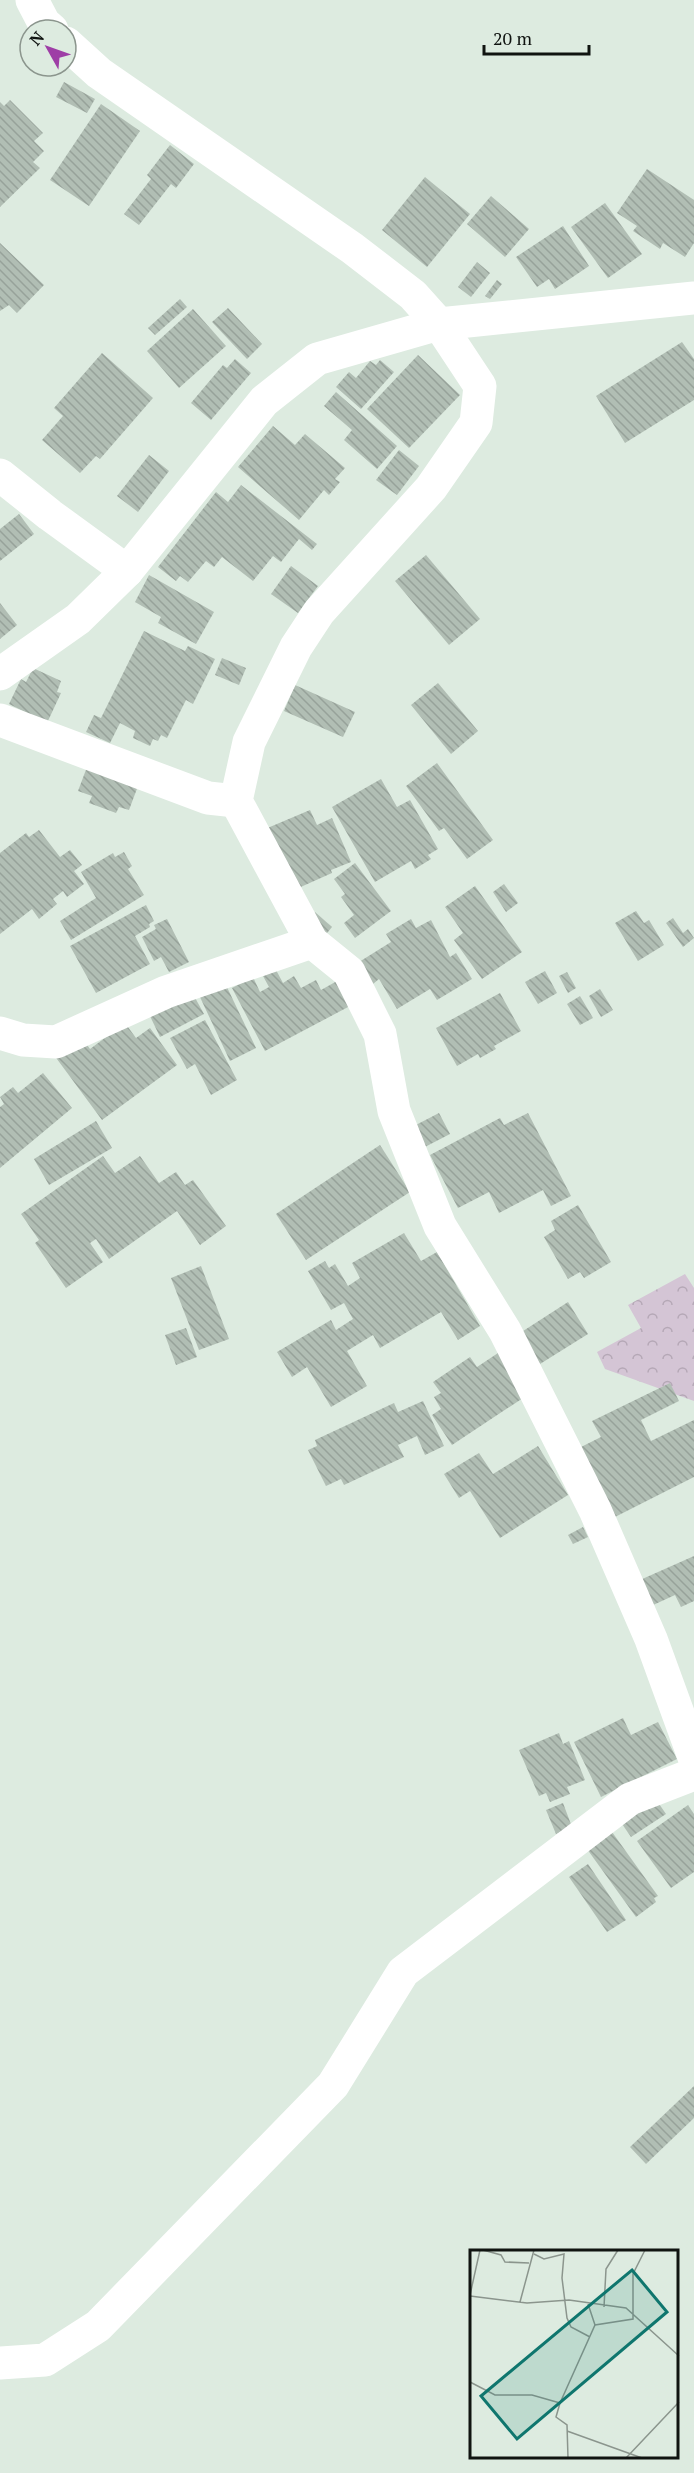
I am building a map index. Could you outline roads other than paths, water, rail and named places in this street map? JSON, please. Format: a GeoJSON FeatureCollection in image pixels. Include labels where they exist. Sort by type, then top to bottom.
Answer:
{"type":"FeatureCollection","features":[{"type":"Feature","properties":{"kind":"street"},"geometry":{"type":"LineString","coordinates":[[32,0],[41,18]]}},
{"type":"Feature","properties":{"kind":"street"},"geometry":{"type":"LineString","coordinates":[[78,54],[99,73],[352,248],[413,296],[439,324],[480,386],[476,423],[431,488],[319,612],[296,647],[249,742],[236,801],[312,942],[348,972],[380,1034],[394,1111],[440,1227],[505,1331],[595,1510],[651,1639],[694,1757]]}},
{"type":"Feature","properties":{"kind":"street"},"geometry":{"type":"LineString","coordinates":[[0,674],[78,619],[127,571],[264,401],[317,359],[439,324],[694,298]]}},
{"type":"Feature","properties":{"kind":"street"},"geometry":{"type":"LineString","coordinates":[[0,475],[127,571]]}},
{"type":"Feature","properties":{"kind":"street"},"geometry":{"type":"LineString","coordinates":[[0,720],[208,798],[236,801]]}},
{"type":"Feature","properties":{"kind":"street"},"geometry":{"type":"LineString","coordinates":[[0,1033],[23,1040],[56,1042],[166,992],[312,942]]}},
{"type":"Feature","properties":{"kind":"street"},"geometry":{"type":"LineString","coordinates":[[0,2363],[45,2360],[98,2326],[333,2085],[403,1972],[630,1799],[694,1774]]}}]}
